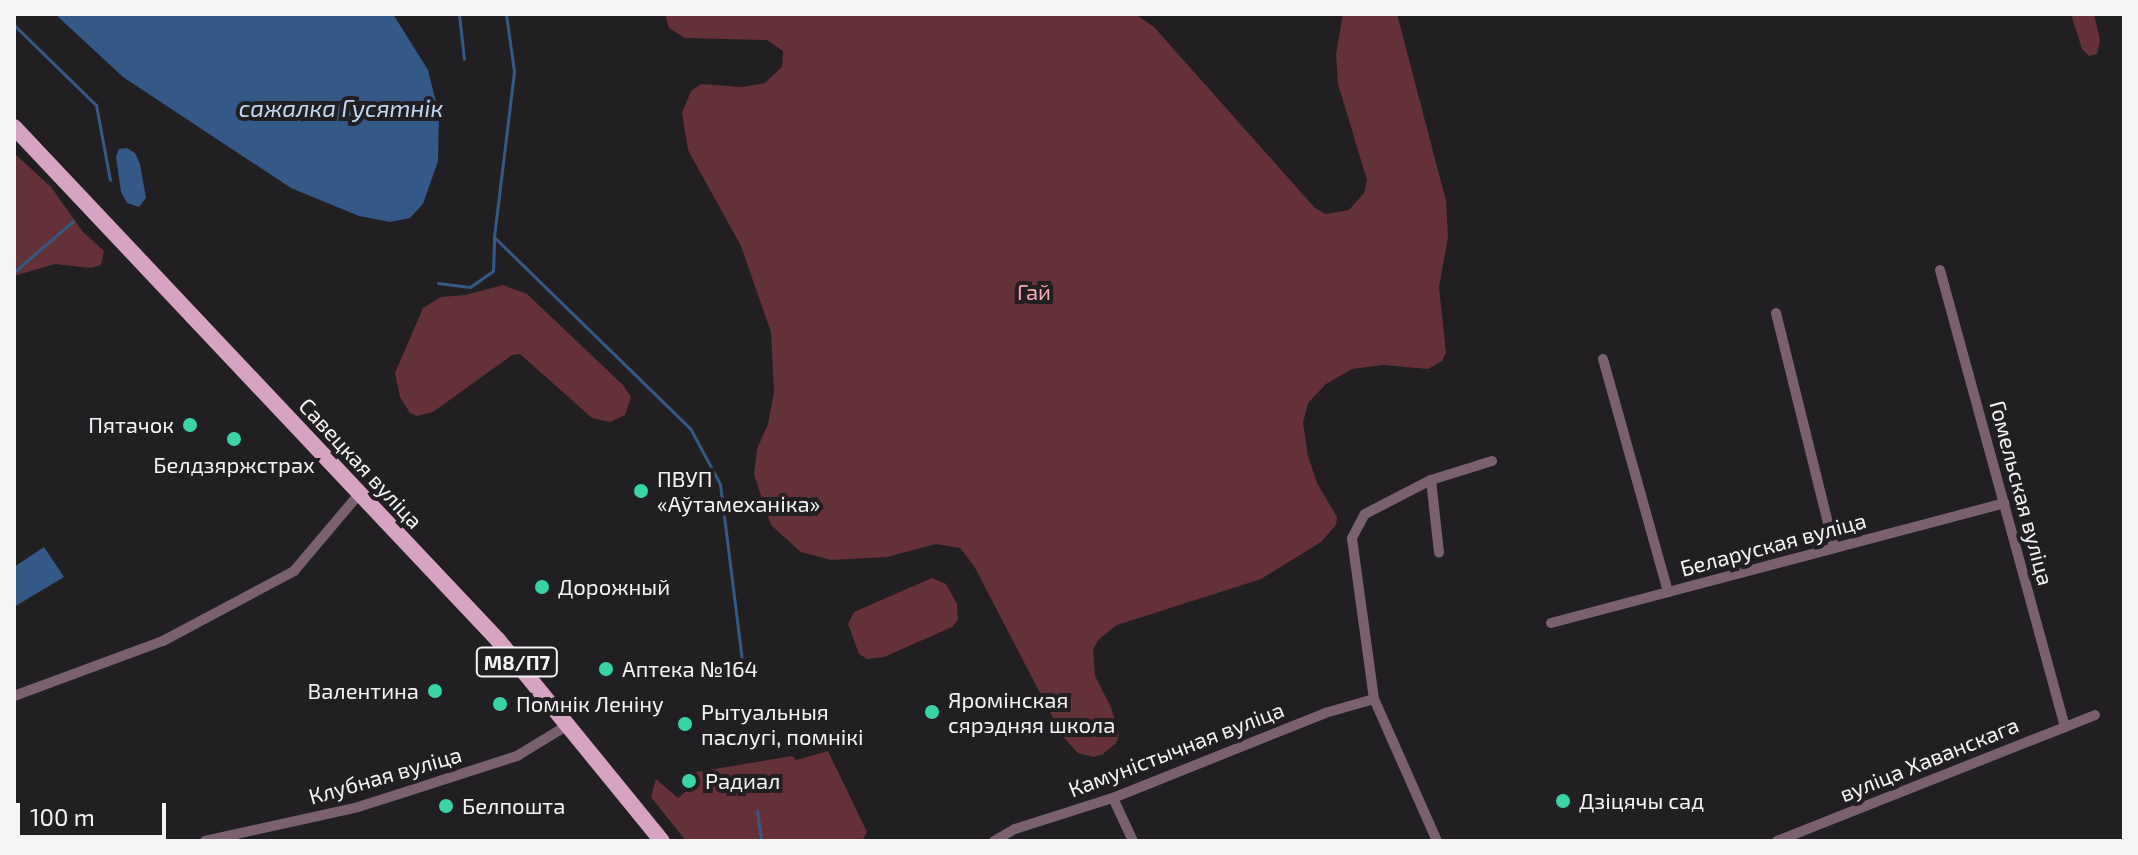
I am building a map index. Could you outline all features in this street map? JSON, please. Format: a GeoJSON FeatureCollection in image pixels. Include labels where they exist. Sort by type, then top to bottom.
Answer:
{"type":"FeatureCollection","features":[{"type":"Feature","properties":{"kind":"main road","name":"Савецкая вуліца"},"geometry":{"type":"LineString","coordinates":[[14,127],[498,640],[662,841]]}},
{"type":"Feature","properties":{"kind":"street","name":"Гомельская вуліца"},"geometry":{"type":"LineString","coordinates":[[1940,270],[2065,727]]}},
{"type":"Feature","properties":{"kind":"street"},"geometry":{"type":"LineString","coordinates":[[1776,313],[1834,548]]}},
{"type":"Feature","properties":{"kind":"street"},"geometry":{"type":"LineString","coordinates":[[1603,359],[1668,592]]}},
{"type":"Feature","properties":{"kind":"street"},"geometry":{"type":"LineString","coordinates":[[1437,841],[1374,699],[1352,538],[1365,514],[1431,480],[1492,461]]}},
{"type":"Feature","properties":{"kind":"street"},"geometry":{"type":"LineString","coordinates":[[1431,480],[1439,553]]}},
{"type":"Feature","properties":{"kind":"street"},"geometry":{"type":"LineString","coordinates":[[14,696],[163,641],[294,571],[360,493]]}},
{"type":"Feature","properties":{"kind":"street","name":"Беларуская вуліца"},"geometry":{"type":"LineString","coordinates":[[1551,623],[2004,503]]}},
{"type":"Feature","properties":{"kind":"street","name":"Камуністычная вуліца"},"geometry":{"type":"LineString","coordinates":[[994,841],[1015,829],[1113,798],[1325,713],[1374,699]]}},
{"type":"Feature","properties":{"kind":"street","name":"вуліца Хаванскага"},"geometry":{"type":"LineString","coordinates":[[1777,841],[2095,715]]}},
{"type":"Feature","properties":{"kind":"street","name":"Клубная вуліца"},"geometry":{"type":"LineString","coordinates":[[205,841],[358,807],[399,794],[517,756],[568,725]]}},
{"type":"Feature","properties":{"kind":"street"},"geometry":{"type":"LineString","coordinates":[[1113,798],[1133,841]]}},
{"type":"Feature","properties":{"kind":"green space","name":"Гай"},"geometry":{"type":"Polygon","coordinates":[[[665,14],[1135,14],[1154,27],[1315,208],[1326,214],[1349,210],[1364,193],[1367,180],[1338,84],[1336,54],[1343,14],[1397,14],[1446,201],[1448,237],[1439,287],[1446,353],[1442,361],[1428,369],[1384,365],[1352,369],[1326,384],[1308,403],[1303,423],[1308,456],[1317,483],[1337,517],[1336,525],[1321,542],[1261,579],[1117,625],[1098,640],[1093,650],[1095,676],[1111,707],[1119,735],[1116,743],[1103,754],[1094,757],[1078,753],[1063,737],[974,566],[960,548],[936,544],[887,557],[831,560],[801,552],[771,525],[754,475],[757,449],[768,424],[774,392],[771,332],[741,246],[688,150],[682,113],[691,91],[701,84],[742,87],[765,83],[782,67],[783,51],[767,40],[685,38],[669,28],[665,14]]]}},
{"type":"Feature","properties":{"kind":"green space"},"geometry":{"type":"Polygon","coordinates":[[[2071,14],[2094,14],[2100,40],[2097,54],[2089,56],[2082,49],[2071,14]]]}},
{"type":"Feature","properties":{"kind":"green space"},"geometry":{"type":"Polygon","coordinates":[[[14,153],[51,187],[83,232],[104,251],[101,265],[91,268],[55,264],[14,276],[14,153]]]}},
{"type":"Feature","properties":{"kind":"green space"},"geometry":{"type":"Polygon","coordinates":[[[503,285],[527,294],[623,385],[631,397],[625,415],[610,422],[592,418],[520,354],[512,355],[433,412],[417,416],[410,413],[400,397],[395,373],[423,308],[441,297],[466,295],[503,285]]]}},
{"type":"Feature","properties":{"kind":"green space"},"geometry":{"type":"Polygon","coordinates":[[[932,578],[946,584],[957,604],[958,620],[952,627],[884,657],[867,659],[859,654],[848,624],[854,612],[932,578]]]}},
{"type":"Feature","properties":{"kind":"green space"},"geometry":{"type":"Polygon","coordinates":[[[828,751],[867,832],[862,841],[686,841],[651,797],[656,779],[678,798],[698,781],[691,773],[792,756],[796,760],[828,751]]]}},
{"type":"Feature","properties":{"kind":"water","name":"сажалка Гусятнік"},"geometry":{"type":"Polygon","coordinates":[[[55,14],[393,14],[428,70],[439,114],[438,161],[423,204],[410,218],[390,222],[359,216],[291,188],[123,77],[55,14]]]}},
{"type":"Feature","properties":{"kind":"water"},"geometry":{"type":"Polygon","coordinates":[[[127,148],[135,153],[140,164],[146,198],[139,207],[127,203],[121,192],[116,157],[119,149],[127,148]]]}},
{"type":"Feature","properties":{"kind":"water"},"geometry":{"type":"Polygon","coordinates":[[[44,547],[64,577],[14,607],[14,567],[44,547]]]}},
{"type":"Feature","properties":{"kind":"waterway"},"geometry":{"type":"LineString","coordinates":[[459,14],[464,59]]}},
{"type":"Feature","properties":{"kind":"waterway"},"geometry":{"type":"LineString","coordinates":[[438,283],[470,287],[493,271],[494,237],[514,71],[506,14]]}},
{"type":"Feature","properties":{"kind":"waterway"},"geometry":{"type":"LineString","coordinates":[[14,25],[96,105],[110,180]]}},
{"type":"Feature","properties":{"kind":"waterway"},"geometry":{"type":"LineString","coordinates":[[14,272],[73,221]]}},
{"type":"Feature","properties":{"kind":"waterway"},"geometry":{"type":"LineString","coordinates":[[494,237],[690,428],[720,484],[742,661]]}},
{"type":"Feature","properties":{"kind":"waterway"},"geometry":{"type":"LineString","coordinates":[[757,811],[761,841]]}},
{"type":"Feature","properties":{"kind":"place","name":"Пятачок"},"geometry":{"type":"Point","coordinates":[190,425]}},
{"type":"Feature","properties":{"kind":"place","name":"Белдзяржстрах"},"geometry":{"type":"Point","coordinates":[234,439]}},
{"type":"Feature","properties":{"kind":"place","name":"ПВУП «Аўтамеханіка»"},"geometry":{"type":"Point","coordinates":[641,491]}},
{"type":"Feature","properties":{"kind":"place","name":"Дорожный"},"geometry":{"type":"Point","coordinates":[542,587]}},
{"type":"Feature","properties":{"kind":"place","name":"Аптека №164"},"geometry":{"type":"Point","coordinates":[606,669]}},
{"type":"Feature","properties":{"kind":"place","name":"Валентина"},"geometry":{"type":"Point","coordinates":[435,691]}},
{"type":"Feature","properties":{"kind":"place","name":"Помнік Леніну"},"geometry":{"type":"Point","coordinates":[500,704]}},
{"type":"Feature","properties":{"kind":"place","name":"Яромінская сярэдняя школа"},"geometry":{"type":"Point","coordinates":[932,712]}},
{"type":"Feature","properties":{"kind":"place","name":"Рытуальныя паслугі, помнікі"},"geometry":{"type":"Point","coordinates":[685,724]}},
{"type":"Feature","properties":{"kind":"place","name":"Радиал"},"geometry":{"type":"Point","coordinates":[689,781]}},
{"type":"Feature","properties":{"kind":"place","name":"Дзіцячы сад"},"geometry":{"type":"Point","coordinates":[1563,801]}},
{"type":"Feature","properties":{"kind":"place","name":"Белпошта"},"geometry":{"type":"Point","coordinates":[446,806]}}]}
